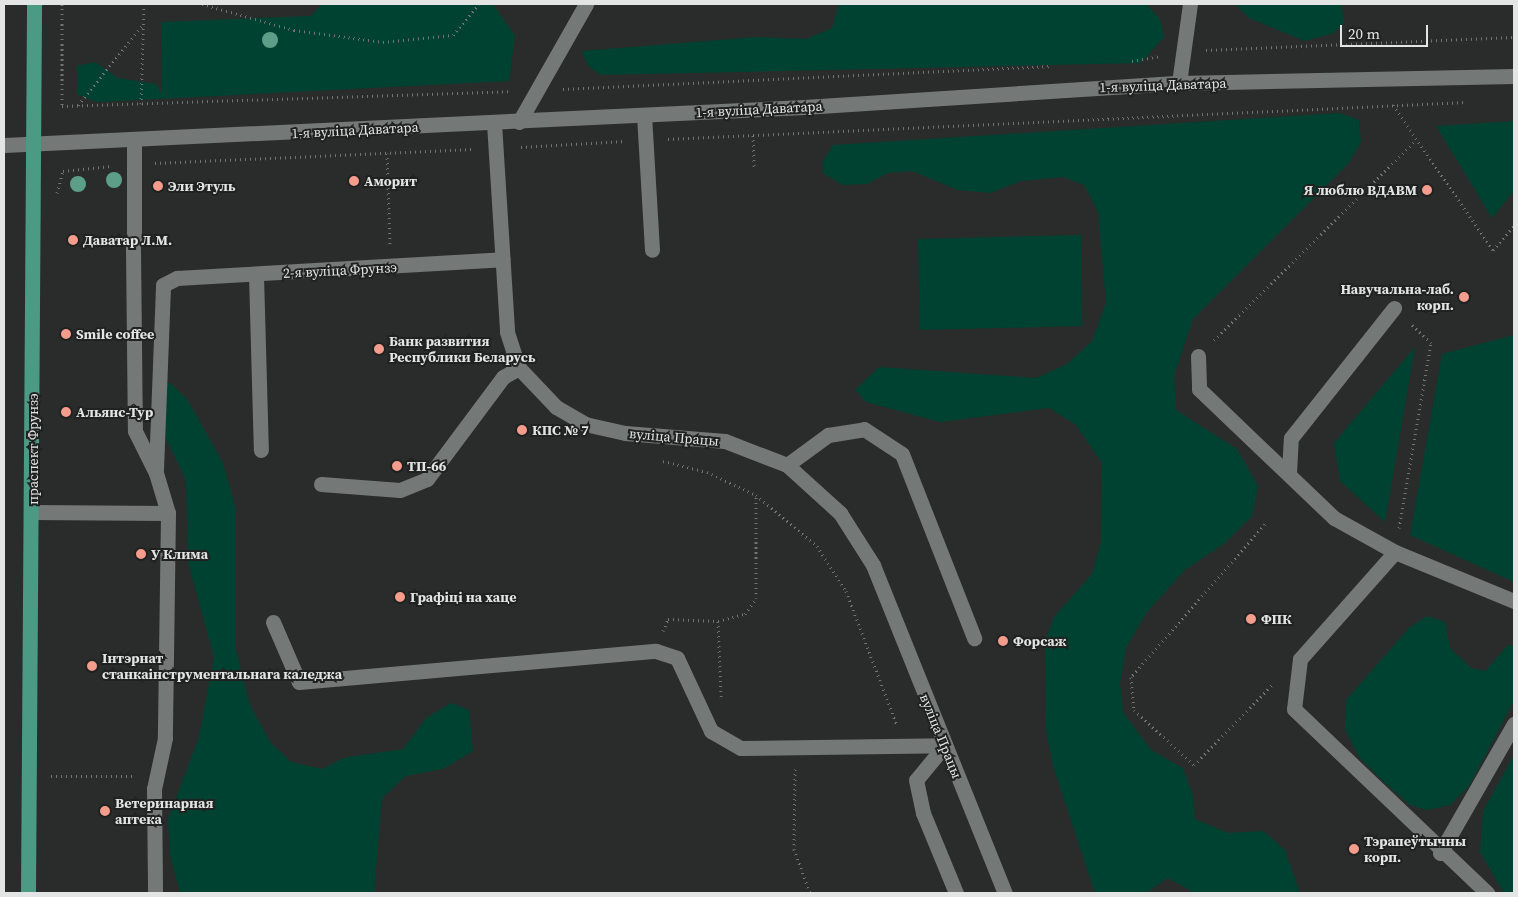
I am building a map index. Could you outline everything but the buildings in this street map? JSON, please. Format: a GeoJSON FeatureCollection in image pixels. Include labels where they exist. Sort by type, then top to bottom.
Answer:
{"type":"FeatureCollection","features":[{"type":"Feature","properties":{"kind":"main road","name":"праспект Фрунзэ"},"geometry":{"type":"LineString","coordinates":[[28,893],[34,4]]}},
{"type":"Feature","properties":{"kind":"street"},"geometry":{"type":"LineString","coordinates":[[519,122],[534,90],[586,4]]}},
{"type":"Feature","properties":{"kind":"street"},"geometry":{"type":"LineString","coordinates":[[1179,82],[1190,4]]}},
{"type":"Feature","properties":{"kind":"street","name":"1-я вуліца Даватара"},"geometry":{"type":"LineString","coordinates":[[4,145],[134,141],[519,122],[1179,82],[1514,76]]}},
{"type":"Feature","properties":{"kind":"street"},"geometry":{"type":"LineString","coordinates":[[644,115],[652,250]]}},
{"type":"Feature","properties":{"kind":"street","name":"вуліца Працы"},"geometry":{"type":"LineString","coordinates":[[494,123],[507,332],[519,368],[556,407],[585,424],[625,433],[725,441],[787,465],[840,513],[873,565],[1005,893]]}},
{"type":"Feature","properties":{"kind":"street"},"geometry":{"type":"LineString","coordinates":[[134,141],[135,431],[156,473],[168,514],[165,738],[158,776],[155,893]]}},
{"type":"Feature","properties":{"kind":"street","name":"2-я вуліца Фрунзэ"},"geometry":{"type":"LineString","coordinates":[[156,473],[160,304],[163,285],[177,278],[256,275],[502,259]]}},
{"type":"Feature","properties":{"kind":"street"},"geometry":{"type":"LineString","coordinates":[[256,275],[261,450]]}},
{"type":"Feature","properties":{"kind":"street"},"geometry":{"type":"LineString","coordinates":[[1289,473],[1291,438],[1394,308]]}},
{"type":"Feature","properties":{"kind":"street"},"geometry":{"type":"LineString","coordinates":[[1198,356],[1199,389],[1334,518],[1395,552],[1514,601]]}},
{"type":"Feature","properties":{"kind":"street"},"geometry":{"type":"LineString","coordinates":[[321,484],[400,490],[427,479],[504,377],[519,368]]}},
{"type":"Feature","properties":{"kind":"street"},"geometry":{"type":"LineString","coordinates":[[787,465],[828,435],[864,429],[902,454],[974,638]]}},
{"type":"Feature","properties":{"kind":"street"},"geometry":{"type":"LineString","coordinates":[[32,512],[168,514]]}},
{"type":"Feature","properties":{"kind":"street"},"geometry":{"type":"LineString","coordinates":[[1395,552],[1300,658],[1294,709],[1440,853],[1487,893]]}},
{"type":"Feature","properties":{"kind":"street"},"geometry":{"type":"LineString","coordinates":[[273,622],[299,682],[656,651],[677,658],[711,731],[741,748],[945,745]]}},
{"type":"Feature","properties":{"kind":"street"},"geometry":{"type":"LineString","coordinates":[[1440,853],[1514,724]]}},
{"type":"Feature","properties":{"kind":"street"},"geometry":{"type":"LineString","coordinates":[[945,745],[916,780],[923,813],[956,893]]}},
{"type":"Feature","properties":{"kind":"path"},"geometry":{"type":"LineString","coordinates":[[62,4],[62,106],[534,90],[1054,66]]}},
{"type":"Feature","properties":{"kind":"path"},"geometry":{"type":"LineString","coordinates":[[141,104],[144,4]]}},
{"type":"Feature","properties":{"kind":"path"},"geometry":{"type":"LineString","coordinates":[[202,4],[294,30],[383,42],[453,36],[479,4]]}},
{"type":"Feature","properties":{"kind":"path"},"geometry":{"type":"LineString","coordinates":[[78,105],[143,25]]}},
{"type":"Feature","properties":{"kind":"path"},"geometry":{"type":"LineString","coordinates":[[1123,63],[1182,52],[1514,37]]}},
{"type":"Feature","properties":{"kind":"path"},"geometry":{"type":"LineString","coordinates":[[521,147],[1471,102]]}},
{"type":"Feature","properties":{"kind":"path"},"geometry":{"type":"LineString","coordinates":[[1393,105],[1493,250],[1514,226]]}},
{"type":"Feature","properties":{"kind":"path"},"geometry":{"type":"LineString","coordinates":[[753,135],[754,170]]}},
{"type":"Feature","properties":{"kind":"path"},"geometry":{"type":"LineString","coordinates":[[1198,356],[1416,140]]}},
{"type":"Feature","properties":{"kind":"path"},"geometry":{"type":"LineString","coordinates":[[63,172],[134,164],[482,148]]}},
{"type":"Feature","properties":{"kind":"path"},"geometry":{"type":"LineString","coordinates":[[387,153],[391,267]]}},
{"type":"Feature","properties":{"kind":"path"},"geometry":{"type":"LineString","coordinates":[[1394,308],[1431,342],[1395,552]]}},
{"type":"Feature","properties":{"kind":"path"},"geometry":{"type":"LineString","coordinates":[[660,460],[707,472],[756,495],[817,546],[846,592],[898,729],[889,729]]}},
{"type":"Feature","properties":{"kind":"path"},"geometry":{"type":"LineString","coordinates":[[661,638],[668,618],[718,621],[745,614],[756,598],[756,495]]}},
{"type":"Feature","properties":{"kind":"path"},"geometry":{"type":"LineString","coordinates":[[1262,695],[1194,766],[1134,710],[1130,677],[1265,524]]}},
{"type":"Feature","properties":{"kind":"path"},"geometry":{"type":"LineString","coordinates":[[718,621],[722,702]]}},
{"type":"Feature","properties":{"kind":"path"},"geometry":{"type":"LineString","coordinates":[[795,746],[794,849],[810,893]]}},
{"type":"Feature","properties":{"kind":"path"},"geometry":{"type":"LineString","coordinates":[[50,776],[158,776]]}},
{"type":"Feature","properties":{"kind":"green space"},"geometry":{"type":"Polygon","coordinates":[[[322,4],[493,4],[515,36],[509,81],[97,102],[77,94],[77,66],[95,62],[118,78],[156,84],[162,94],[161,22],[311,16],[322,4]]]}},
{"type":"Feature","properties":{"kind":"green space"},"geometry":{"type":"Polygon","coordinates":[[[839,4],[1146,4],[1160,19],[1164,37],[1141,63],[601,75],[588,66],[582,51],[756,37],[806,39],[832,28],[839,4]]]}},
{"type":"Feature","properties":{"kind":"green space"},"geometry":{"type":"Polygon","coordinates":[[[1235,4],[1341,4],[1344,22],[1334,33],[1305,41],[1249,18],[1235,4]]]}},
{"type":"Feature","properties":{"kind":"green space"},"geometry":{"type":"Polygon","coordinates":[[[1340,113],[1359,120],[1361,142],[1349,163],[1193,319],[1174,375],[1176,410],[1237,449],[1258,486],[1252,516],[1225,543],[1185,570],[1147,612],[1126,648],[1120,683],[1123,712],[1151,750],[1183,768],[1193,796],[1195,819],[1228,833],[1263,831],[1285,850],[1300,893],[1195,893],[1168,878],[1146,893],[1095,893],[1053,766],[1046,730],[1045,641],[1054,617],[1092,574],[1101,542],[1102,463],[1076,425],[1049,408],[940,422],[866,402],[855,390],[879,367],[1036,378],[1067,364],[1092,341],[1106,303],[1098,212],[1084,185],[1063,177],[1021,181],[990,193],[958,190],[912,171],[888,173],[867,184],[843,185],[824,174],[822,163],[833,145],[1340,113]]]}},
{"type":"Feature","properties":{"kind":"green space"},"geometry":{"type":"Polygon","coordinates":[[[1514,121],[1514,191],[1492,218],[1436,126],[1514,121]]]}},
{"type":"Feature","properties":{"kind":"green space"},"geometry":{"type":"Polygon","coordinates":[[[1081,235],[1082,326],[920,330],[918,239],[1081,235]]]}},
{"type":"Feature","properties":{"kind":"green space"},"geometry":{"type":"Polygon","coordinates":[[[1514,335],[1514,582],[1410,535],[1442,354],[1514,335]]]}},
{"type":"Feature","properties":{"kind":"green space"},"geometry":{"type":"Polygon","coordinates":[[[1415,347],[1385,522],[1340,481],[1334,443],[1415,347]]]}},
{"type":"Feature","properties":{"kind":"green space"},"geometry":{"type":"Polygon","coordinates":[[[159,383],[170,383],[187,399],[223,463],[236,510],[236,650],[250,705],[270,742],[291,762],[323,769],[343,758],[403,749],[426,718],[451,703],[469,710],[473,751],[443,769],[406,776],[382,798],[374,893],[180,893],[170,855],[168,819],[199,737],[214,657],[188,562],[186,480],[163,432],[159,383]]]}},
{"type":"Feature","properties":{"kind":"green space"},"geometry":{"type":"Polygon","coordinates":[[[1427,616],[1445,622],[1450,648],[1471,668],[1485,671],[1508,645],[1514,645],[1514,701],[1469,786],[1450,805],[1427,810],[1410,805],[1384,782],[1359,757],[1345,729],[1346,700],[1410,627],[1427,616]]]}},
{"type":"Feature","properties":{"kind":"green space"},"geometry":{"type":"Polygon","coordinates":[[[1514,755],[1514,893],[1504,893],[1480,852],[1483,811],[1514,755]]]}},
{"type":"Feature","properties":{"kind":"place","name":"Аморит"},"geometry":{"type":"Point","coordinates":[354,181]}},
{"type":"Feature","properties":{"kind":"place","name":"Эли Этуль"},"geometry":{"type":"Point","coordinates":[158,186]}},
{"type":"Feature","properties":{"kind":"place","name":"Я люблю ВДАВМ"},"geometry":{"type":"Point","coordinates":[1427,190]}},
{"type":"Feature","properties":{"kind":"place","name":"Даватар Л.М."},"geometry":{"type":"Point","coordinates":[73,240]}},
{"type":"Feature","properties":{"kind":"place","name":"Навучальна-лаб. корп."},"geometry":{"type":"Point","coordinates":[1464,297]}},
{"type":"Feature","properties":{"kind":"place","name":"Smile coffee"},"geometry":{"type":"Point","coordinates":[66,334]}},
{"type":"Feature","properties":{"kind":"place","name":"Банк развития Республики Беларусь"},"geometry":{"type":"Point","coordinates":[379,349]}},
{"type":"Feature","properties":{"kind":"place","name":"Альянс-Тур"},"geometry":{"type":"Point","coordinates":[66,412]}},
{"type":"Feature","properties":{"kind":"place","name":"КПС № 7"},"geometry":{"type":"Point","coordinates":[522,430]}},
{"type":"Feature","properties":{"kind":"place","name":"ТП-66"},"geometry":{"type":"Point","coordinates":[397,466]}},
{"type":"Feature","properties":{"kind":"place","name":"У Клима"},"geometry":{"type":"Point","coordinates":[141,554]}},
{"type":"Feature","properties":{"kind":"place","name":"Графіці на хаце"},"geometry":{"type":"Point","coordinates":[400,597]}},
{"type":"Feature","properties":{"kind":"place","name":"ФПК"},"geometry":{"type":"Point","coordinates":[1251,619]}},
{"type":"Feature","properties":{"kind":"place","name":"Форсаж"},"geometry":{"type":"Point","coordinates":[1003,641]}},
{"type":"Feature","properties":{"kind":"place","name":"Інтэрнат станкаінструментальнага каледжа"},"geometry":{"type":"Point","coordinates":[92,666]}},
{"type":"Feature","properties":{"kind":"place","name":"Ветеринарная аптека"},"geometry":{"type":"Point","coordinates":[105,811]}},
{"type":"Feature","properties":{"kind":"place","name":"Тэрапеўтычны корп."},"geometry":{"type":"Point","coordinates":[1354,849]}}]}
